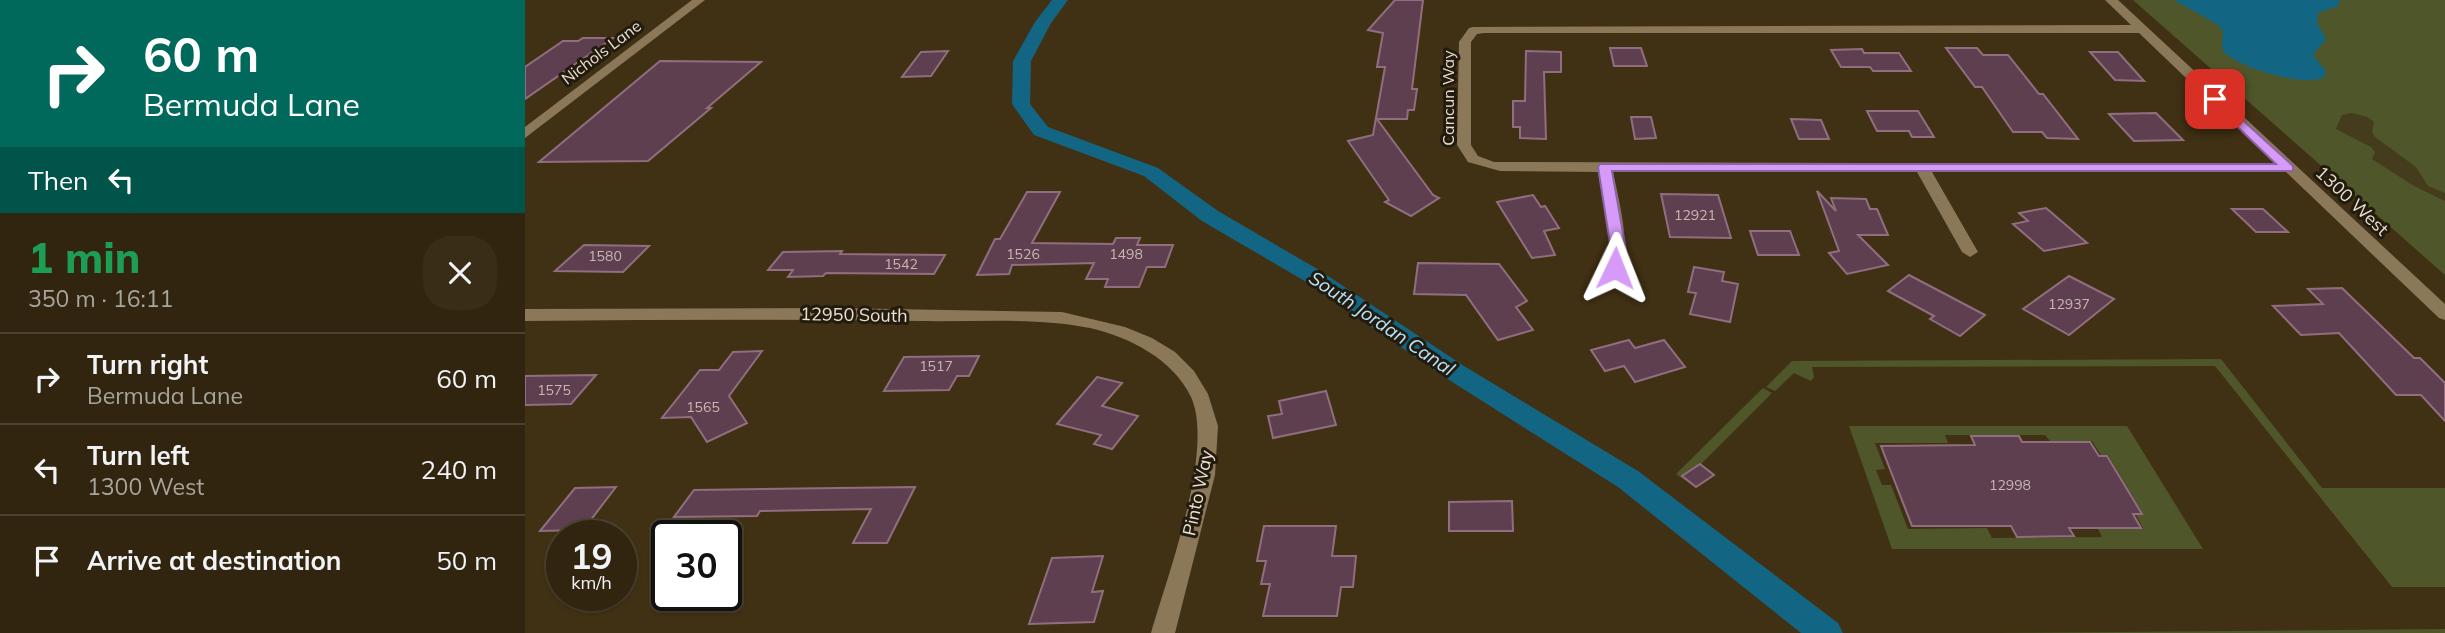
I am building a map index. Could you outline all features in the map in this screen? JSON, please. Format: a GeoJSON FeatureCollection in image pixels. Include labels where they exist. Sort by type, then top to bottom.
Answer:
{"type":"FeatureCollection","features":[{"type":"Feature","properties":{"kind":"street","name":"Nichols Lane"},"geometry":{"type":"LineString","coordinates":[[525,134],[699,0]]}},
{"type":"Feature","properties":{"kind":"street","name":"1300 West"},"geometry":{"type":"LineString","coordinates":[[2111,0],[2445,314]]}},
{"type":"Feature","properties":{"kind":"street","name":"Cancun Way"},"geometry":{"type":"LineString","coordinates":[[1605,167],[1500,167],[1473,160],[1466,153],[1465,41],[1473,32],[1484,29],[2142,29]]}},
{"type":"Feature","properties":{"kind":"street"},"geometry":{"type":"LineString","coordinates":[[1921,166],[1970,252]]}},
{"type":"Feature","properties":{"kind":"street"},"geometry":{"type":"LineString","coordinates":[[1602,284],[1615,268],[1619,250],[1605,167],[2288,168]]}},
{"type":"Feature","properties":{"kind":"street","name":"12950 South"},"geometry":{"type":"LineString","coordinates":[[525,314],[833,314],[1062,318],[1095,322],[1124,331],[1150,343],[1173,359]]}},
{"type":"Feature","properties":{"kind":"street","name":"Pinto Way"},"geometry":{"type":"LineString","coordinates":[[1163,633],[1209,456],[1203,405],[1191,380],[1173,359]]}},
{"type":"Feature","properties":{"kind":"green space"},"geometry":{"type":"Polygon","coordinates":[[[2133,0],[2445,0],[2445,275],[2133,0]]]}},
{"type":"Feature","properties":{"kind":"green space"},"geometry":{"type":"Polygon","coordinates":[[[2221,359],[2322,488],[2445,488],[2445,587],[2392,587],[2215,366],[1812,367],[1814,377],[1811,381],[1794,373],[1775,391],[1766,387],[1792,361],[2221,359]]]}},
{"type":"Feature","properties":{"kind":"green space"},"geometry":{"type":"Polygon","coordinates":[[[1763,388],[1772,393],[1685,480],[1676,474],[1763,388]]]}},
{"type":"Feature","properties":{"kind":"green space"},"geometry":{"type":"Polygon","coordinates":[[[1849,426],[2127,426],[2203,549],[1892,549],[1849,426]],[[1945,435],[1948,443],[1875,443],[1885,469],[1876,470],[1882,485],[1891,485],[1908,529],[1987,528],[1992,538],[2102,537],[2098,529],[2143,528],[2136,515],[2143,514],[2108,455],[2101,455],[2092,441],[2050,441],[2045,435],[1945,435]]]}},
{"type":"Feature","properties":{"kind":"green space"},"geometry":{"type":"Polygon","coordinates":[[[2445,629],[2445,633],[1995,633],[2445,629]]]}},
{"type":"Feature","properties":{"kind":"sand"},"geometry":{"type":"Polygon","coordinates":[[[2352,113],[2374,122],[2372,131],[2375,137],[2416,167],[2428,186],[2445,193],[2445,201],[2414,186],[2372,159],[2375,152],[2371,147],[2336,129],[2342,115],[2352,113]]]}},
{"type":"Feature","properties":{"kind":"water"},"geometry":{"type":"Polygon","coordinates":[[[2174,0],[2340,0],[2338,6],[2318,13],[2317,23],[2326,39],[2313,55],[2325,70],[2326,76],[2304,80],[2290,78],[2259,70],[2233,59],[2223,51],[2223,31],[2217,24],[2174,0]]]}},
{"type":"Feature","properties":{"kind":"building"},"geometry":{"type":"Polygon","coordinates":[[[1395,0],[1423,0],[1412,89],[1417,89],[1414,110],[1408,110],[1407,119],[1377,119],[1433,195],[1439,198],[1411,216],[1385,202],[1389,200],[1348,141],[1373,135],[1385,67],[1377,67],[1383,33],[1368,30],[1395,0]]]}},
{"type":"Feature","properties":{"kind":"building"},"geometry":{"type":"Polygon","coordinates":[[[583,38],[613,38],[525,99],[525,67],[563,41],[578,41],[583,38]]]}},
{"type":"Feature","properties":{"kind":"building"},"geometry":{"type":"Polygon","coordinates":[[[1610,48],[1641,48],[1647,66],[1614,66],[1610,48]]]}},
{"type":"Feature","properties":{"kind":"building"},"geometry":{"type":"Polygon","coordinates":[[[1946,48],[1977,48],[1983,55],[2008,55],[2078,139],[2047,138],[2042,132],[2013,132],[1982,87],[1975,87],[1946,48]]]}},
{"type":"Feature","properties":{"kind":"building"},"geometry":{"type":"Polygon","coordinates":[[[1862,49],[1864,53],[1899,53],[1911,71],[1873,71],[1870,67],[1841,67],[1831,50],[1862,49]]]}},
{"type":"Feature","properties":{"kind":"building"},"geometry":{"type":"Polygon","coordinates":[[[948,51],[931,76],[902,77],[921,52],[948,51]]]}},
{"type":"Feature","properties":{"kind":"building"},"geometry":{"type":"Polygon","coordinates":[[[1526,51],[1561,52],[1561,72],[1544,72],[1546,139],[1520,138],[1520,127],[1513,127],[1513,101],[1525,101],[1526,51]]]}},
{"type":"Feature","properties":{"kind":"building"},"geometry":{"type":"Polygon","coordinates":[[[2090,52],[2118,52],[2144,81],[2115,80],[2090,52]]]}},
{"type":"Feature","properties":{"kind":"building"},"geometry":{"type":"Polygon","coordinates":[[[660,61],[761,62],[648,161],[539,162],[660,61]]]}},
{"type":"Feature","properties":{"kind":"building"},"geometry":{"type":"Polygon","coordinates":[[[1867,111],[1918,111],[1934,137],[1912,137],[1909,131],[1877,131],[1867,111]]]}},
{"type":"Feature","properties":{"kind":"building"},"geometry":{"type":"Polygon","coordinates":[[[2156,113],[2183,140],[2134,141],[2109,114],[2156,113]]]}},
{"type":"Feature","properties":{"kind":"building"},"geometry":{"type":"Polygon","coordinates":[[[1631,117],[1651,117],[1656,138],[1635,139],[1631,117]]]}},
{"type":"Feature","properties":{"kind":"building"},"geometry":{"type":"Polygon","coordinates":[[[1791,119],[1821,120],[1829,139],[1799,139],[1791,119]]]}},
{"type":"Feature","properties":{"kind":"building"},"geometry":{"type":"Polygon","coordinates":[[[1817,191],[1836,211],[1831,198],[1866,199],[1870,209],[1877,209],[1888,235],[1858,235],[1888,265],[1847,274],[1829,253],[1839,251],[1817,191]]]}},
{"type":"Feature","properties":{"kind":"building"},"geometry":{"type":"Polygon","coordinates":[[[1027,192],[1060,192],[1032,243],[1113,244],[1116,238],[1140,238],[1137,245],[1173,245],[1165,267],[1147,267],[1139,287],[1105,287],[1108,279],[1086,279],[1094,263],[1012,265],[1009,274],[977,275],[995,239],[1000,239],[1027,192]]]}},
{"type":"Feature","properties":{"kind":"building"},"geometry":{"type":"Polygon","coordinates":[[[1661,194],[1718,195],[1731,238],[1670,237],[1661,194]]]}},
{"type":"Feature","properties":{"kind":"building"},"geometry":{"type":"Polygon","coordinates":[[[1533,195],[1541,207],[1545,206],[1559,228],[1544,231],[1555,255],[1532,258],[1497,202],[1533,195]]]}},
{"type":"Feature","properties":{"kind":"building"},"geometry":{"type":"Polygon","coordinates":[[[2046,208],[2087,243],[2044,251],[2013,224],[2028,221],[2019,213],[2046,208]]]}},
{"type":"Feature","properties":{"kind":"building"},"geometry":{"type":"Polygon","coordinates":[[[2232,209],[2263,209],[2288,232],[2256,232],[2232,209]]]}},
{"type":"Feature","properties":{"kind":"building"},"geometry":{"type":"Polygon","coordinates":[[[1750,231],[1790,231],[1799,255],[1758,255],[1750,231]]]}},
{"type":"Feature","properties":{"kind":"building"},"geometry":{"type":"Polygon","coordinates":[[[584,245],[649,246],[623,272],[555,271],[584,245]]]}},
{"type":"Feature","properties":{"kind":"building"},"geometry":{"type":"Polygon","coordinates":[[[842,251],[840,254],[945,255],[934,274],[826,273],[823,276],[788,277],[793,270],[768,270],[783,252],[842,251]]]}},
{"type":"Feature","properties":{"kind":"building"},"geometry":{"type":"Polygon","coordinates":[[[1418,263],[1499,264],[1527,301],[1516,307],[1533,330],[1498,340],[1466,295],[1414,294],[1418,263]]]}},
{"type":"Feature","properties":{"kind":"building"},"geometry":{"type":"Polygon","coordinates":[[[1694,267],[1724,272],[1722,281],[1738,284],[1730,322],[1690,314],[1696,293],[1688,292],[1694,267]]]}},
{"type":"Feature","properties":{"kind":"building"},"geometry":{"type":"Polygon","coordinates":[[[1909,275],[1985,315],[1960,336],[1930,319],[1934,316],[1888,291],[1909,275]]]}},
{"type":"Feature","properties":{"kind":"building"},"geometry":{"type":"Polygon","coordinates":[[[2069,276],[2114,299],[2069,335],[2023,309],[2069,276]]]}},
{"type":"Feature","properties":{"kind":"building"},"geometry":{"type":"Polygon","coordinates":[[[2342,288],[2414,358],[2420,358],[2445,383],[2445,421],[2421,395],[2396,395],[2339,333],[2301,335],[2273,306],[2323,304],[2308,289],[2342,288]]]}},
{"type":"Feature","properties":{"kind":"building"},"geometry":{"type":"Polygon","coordinates":[[[1629,340],[1635,348],[1664,340],[1685,367],[1635,382],[1624,366],[1605,371],[1591,350],[1629,340]]]}},
{"type":"Feature","properties":{"kind":"building"},"geometry":{"type":"Polygon","coordinates":[[[762,351],[729,396],[747,423],[707,442],[691,417],[662,418],[700,370],[719,370],[733,352],[762,351]]]}},
{"type":"Feature","properties":{"kind":"building"},"geometry":{"type":"Polygon","coordinates":[[[979,356],[969,376],[957,376],[949,390],[884,391],[904,357],[979,356]]]}},
{"type":"Feature","properties":{"kind":"building"},"geometry":{"type":"Polygon","coordinates":[[[596,375],[571,404],[525,405],[525,376],[596,375]]]}},
{"type":"Feature","properties":{"kind":"building"},"geometry":{"type":"Polygon","coordinates":[[[1097,377],[1122,383],[1102,406],[1138,416],[1112,449],[1094,444],[1101,435],[1057,424],[1097,377]]]}},
{"type":"Feature","properties":{"kind":"building"},"geometry":{"type":"Polygon","coordinates":[[[1326,391],[1336,425],[1273,438],[1268,416],[1282,414],[1279,401],[1326,391]]]}},
{"type":"Feature","properties":{"kind":"building"},"geometry":{"type":"Polygon","coordinates":[[[1971,436],[2019,436],[2022,442],[2090,442],[2099,456],[2107,456],[2142,514],[2133,514],[2141,528],[2069,528],[2074,536],[2017,537],[2011,526],[1912,526],[1881,446],[1975,445],[1971,436]]]}},
{"type":"Feature","properties":{"kind":"building"},"geometry":{"type":"Polygon","coordinates":[[[1700,464],[1714,475],[1696,487],[1682,476],[1700,464]]]}},
{"type":"Feature","properties":{"kind":"building"},"geometry":{"type":"Polygon","coordinates":[[[616,487],[591,520],[549,520],[575,488],[616,487]]]}},
{"type":"Feature","properties":{"kind":"building"},"geometry":{"type":"Polygon","coordinates":[[[915,487],[887,543],[853,543],[871,509],[760,511],[757,516],[674,517],[694,490],[915,487]]]}},
{"type":"Feature","properties":{"kind":"building"},"geometry":{"type":"Polygon","coordinates":[[[1512,501],[1513,531],[1449,531],[1449,502],[1512,501]]]}},
{"type":"Feature","properties":{"kind":"building"},"geometry":{"type":"Polygon","coordinates":[[[1264,526],[1336,526],[1332,556],[1356,556],[1353,587],[1341,587],[1337,616],[1263,616],[1270,584],[1261,584],[1266,561],[1257,561],[1264,526]]]}},
{"type":"Feature","properties":{"kind":"building"},"geometry":{"type":"Polygon","coordinates":[[[1103,556],[1092,592],[1103,591],[1094,622],[1029,624],[1052,558],[1103,556]]]}},
{"type":"Feature","properties":{"kind":"waterway","name":"South Jordan Canal"},"geometry":{"type":"LineString","coordinates":[[1060,0],[1043,22],[1022,61],[1021,104],[1041,131],[1151,172],[1210,216],[1311,275],[1455,372],[1628,479],[1826,633]]}},
{"type":"Feature","properties":{"kind":"route"},"geometry":{"type":"LineString","coordinates":[[1615,268],[1619,250],[1605,167],[2288,168],[2215,99]]}}]}
